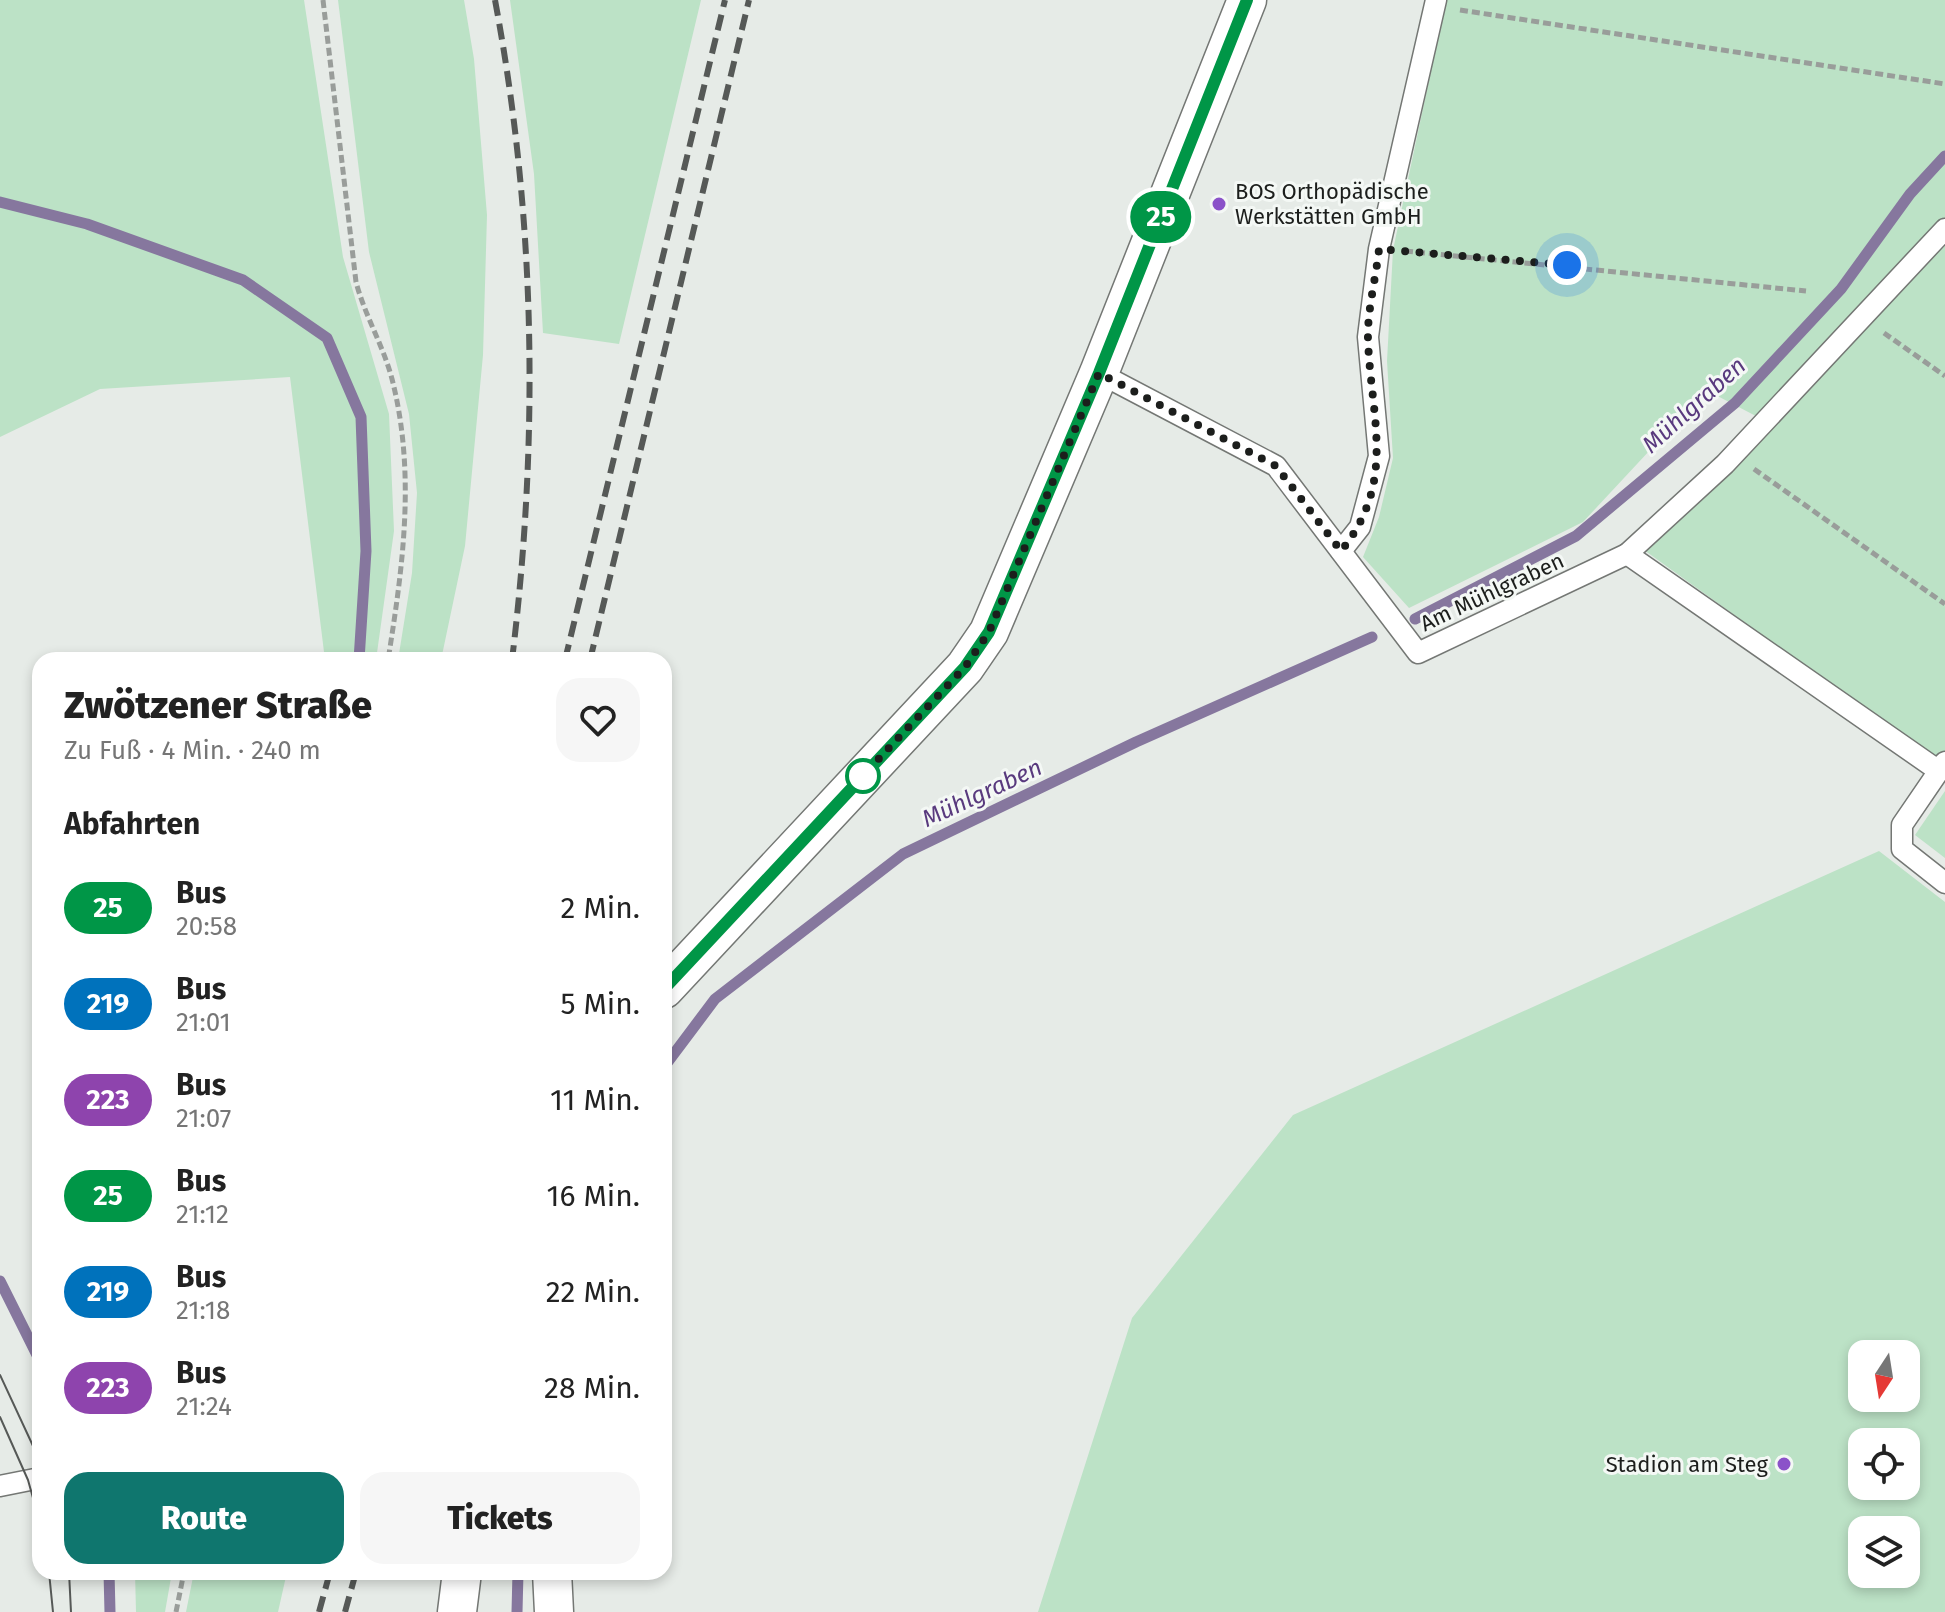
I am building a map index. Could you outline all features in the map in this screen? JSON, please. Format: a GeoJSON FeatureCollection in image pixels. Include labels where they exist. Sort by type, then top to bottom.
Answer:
{"type":"FeatureCollection","features":[{"type":"Feature","properties":{"kind":"street"},"geometry":{"type":"LineString","coordinates":[[672,980],[965,667],[989,632],[1099,373],[1247,0]]}},
{"type":"Feature","properties":{"kind":"street"},"geometry":{"type":"LineString","coordinates":[[457,1612],[461,1580]]}},
{"type":"Feature","properties":{"kind":"street"},"geometry":{"type":"LineString","coordinates":[[552,1580],[554,1612]]}},
{"type":"Feature","properties":{"kind":"lane"},"geometry":{"type":"LineString","coordinates":[[1341,551],[1360,527],[1379,456],[1368,337],[1379,249],[1435,3]]}},
{"type":"Feature","properties":{"kind":"lane"},"geometry":{"type":"LineString","coordinates":[[1945,229],[1734,454],[1627,554],[1942,767],[1902,825],[1902,849],[1945,883]]}},
{"type":"Feature","properties":{"kind":"lane","name":"Am Mühlgraben"},"geometry":{"type":"LineString","coordinates":[[1099,373],[1276,466],[1418,653],[1627,554]]}},
{"type":"Feature","properties":{"kind":"lane"},"geometry":{"type":"LineString","coordinates":[[0,1486],[32,1480]]}},
{"type":"Feature","properties":{"kind":"path"},"geometry":{"type":"LineString","coordinates":[[323,0],[356,282],[366,318],[382,346],[399,410],[406,528],[389,652]]}},
{"type":"Feature","properties":{"kind":"path"},"geometry":{"type":"LineString","coordinates":[[1435,3],[1532,24],[1945,84]]}},
{"type":"Feature","properties":{"kind":"path"},"geometry":{"type":"LineString","coordinates":[[1379,249],[1806,291]]}},
{"type":"Feature","properties":{"kind":"path"},"geometry":{"type":"LineString","coordinates":[[1863,318],[1945,376]]}},
{"type":"Feature","properties":{"kind":"path"},"geometry":{"type":"LineString","coordinates":[[1734,454],[1945,604]]}},
{"type":"Feature","properties":{"kind":"path"},"geometry":{"type":"LineString","coordinates":[[176,1612],[182,1580]]}},
{"type":"Feature","properties":{"kind":"green space"},"geometry":{"type":"Polygon","coordinates":[[[0,0],[304,0],[343,257],[389,414],[394,531],[377,652],[324,652],[290,377],[100,389],[0,437],[0,0]]]}},
{"type":"Feature","properties":{"kind":"green space"},"geometry":{"type":"Polygon","coordinates":[[[338,0],[464,0],[474,59],[487,215],[483,355],[465,546],[443,652],[399,652],[412,573],[417,493],[409,414],[369,252],[338,0]]]}},
{"type":"Feature","properties":{"kind":"green space"},"geometry":{"type":"Polygon","coordinates":[[[510,0],[701,0],[619,344],[543,333],[534,174],[510,0]]]}},
{"type":"Feature","properties":{"kind":"green space"},"geometry":{"type":"Polygon","coordinates":[[[1446,0],[1945,0],[1945,767],[1644,550],[1734,469],[1775,426],[1706,390],[1583,522],[1409,608],[1363,557],[1379,517],[1393,458],[1387,361],[1393,250],[1446,0]]]}},
{"type":"Feature","properties":{"kind":"green space"},"geometry":{"type":"Polygon","coordinates":[[[1945,791],[1945,858],[1915,835],[1945,791]]]}},
{"type":"Feature","properties":{"kind":"green space"},"geometry":{"type":"Polygon","coordinates":[[[1879,851],[1945,902],[1945,1612],[1038,1612],[1132,1318],[1293,1115],[1879,851]]]}},
{"type":"Feature","properties":{"kind":"green space"},"geometry":{"type":"Polygon","coordinates":[[[135,1580],[171,1580],[165,1612],[136,1612],[135,1580]]]}},
{"type":"Feature","properties":{"kind":"green space"},"geometry":{"type":"Polygon","coordinates":[[[192,1580],[285,1580],[278,1612],[186,1612],[192,1580]]]}},
{"type":"Feature","properties":{"kind":"waterway","name":"Mühlgraben"},"geometry":{"type":"LineString","coordinates":[[1415,619],[1576,536],[1735,403],[1841,289],[1910,194],[1945,156]]}},
{"type":"Feature","properties":{"kind":"waterway"},"geometry":{"type":"LineString","coordinates":[[0,202],[87,224],[243,280],[327,338],[361,417],[366,551],[360,652]]}},
{"type":"Feature","properties":{"kind":"waterway","name":"Mühlgraben"},"geometry":{"type":"LineString","coordinates":[[672,1056],[715,999],[903,854],[1136,742],[1372,637]]}},
{"type":"Feature","properties":{"kind":"waterway"},"geometry":{"type":"LineString","coordinates":[[0,1281],[32,1345]]}},
{"type":"Feature","properties":{"kind":"waterway"},"geometry":{"type":"LineString","coordinates":[[109,1580],[110,1612]]}},
{"type":"Feature","properties":{"kind":"waterway","name":"Mühlgraben"},"geometry":{"type":"LineString","coordinates":[[517,1612],[518,1580]]}},
{"type":"Feature","properties":{"kind":"tram line"},"geometry":{"type":"LineString","coordinates":[[0,1375],[32,1444]]}},
{"type":"Feature","properties":{"kind":"tram line"},"geometry":{"type":"LineString","coordinates":[[0,1417],[32,1494]]}},
{"type":"Feature","properties":{"kind":"tram line"},"geometry":{"type":"LineString","coordinates":[[50,1580],[53,1612]]}},
{"type":"Feature","properties":{"kind":"tram line"},"geometry":{"type":"LineString","coordinates":[[69,1580],[71,1612]]}},
{"type":"Feature","properties":{"kind":"railway"},"geometry":{"type":"LineString","coordinates":[[495,0],[519,164],[529,329],[526,494],[513,652]]}},
{"type":"Feature","properties":{"kind":"railway"},"geometry":{"type":"LineString","coordinates":[[567,652],[725,0]]}},
{"type":"Feature","properties":{"kind":"railway"},"geometry":{"type":"LineString","coordinates":[[592,652],[749,0]]}},
{"type":"Feature","properties":{"kind":"railway"},"geometry":{"type":"LineString","coordinates":[[319,1612],[328,1580]]}},
{"type":"Feature","properties":{"kind":"railway"},"geometry":{"type":"LineString","coordinates":[[345,1612],[354,1580]]}},
{"type":"Feature","properties":{"kind":"bus line","name":"25"},"geometry":{"type":"LineString","coordinates":[[672,980],[965,667],[989,632],[1099,373],[1247,0]]}},
{"type":"Feature","properties":{"kind":"place","name":"BOS Orthopädische Werkstätten GmbH"},"geometry":{"type":"Point","coordinates":[1219,204]}},
{"type":"Feature","properties":{"kind":"place","name":"Stadion am Steg"},"geometry":{"type":"Point","coordinates":[1784,1464]}},
{"type":"Feature","properties":{"kind":"route"},"geometry":{"type":"LineString","coordinates":[[863,776],[856,783],[965,667],[989,632],[1099,373],[1276,466],[1341,551],[1360,527],[1379,456],[1368,337],[1379,249],[1567,265]]}}]}
